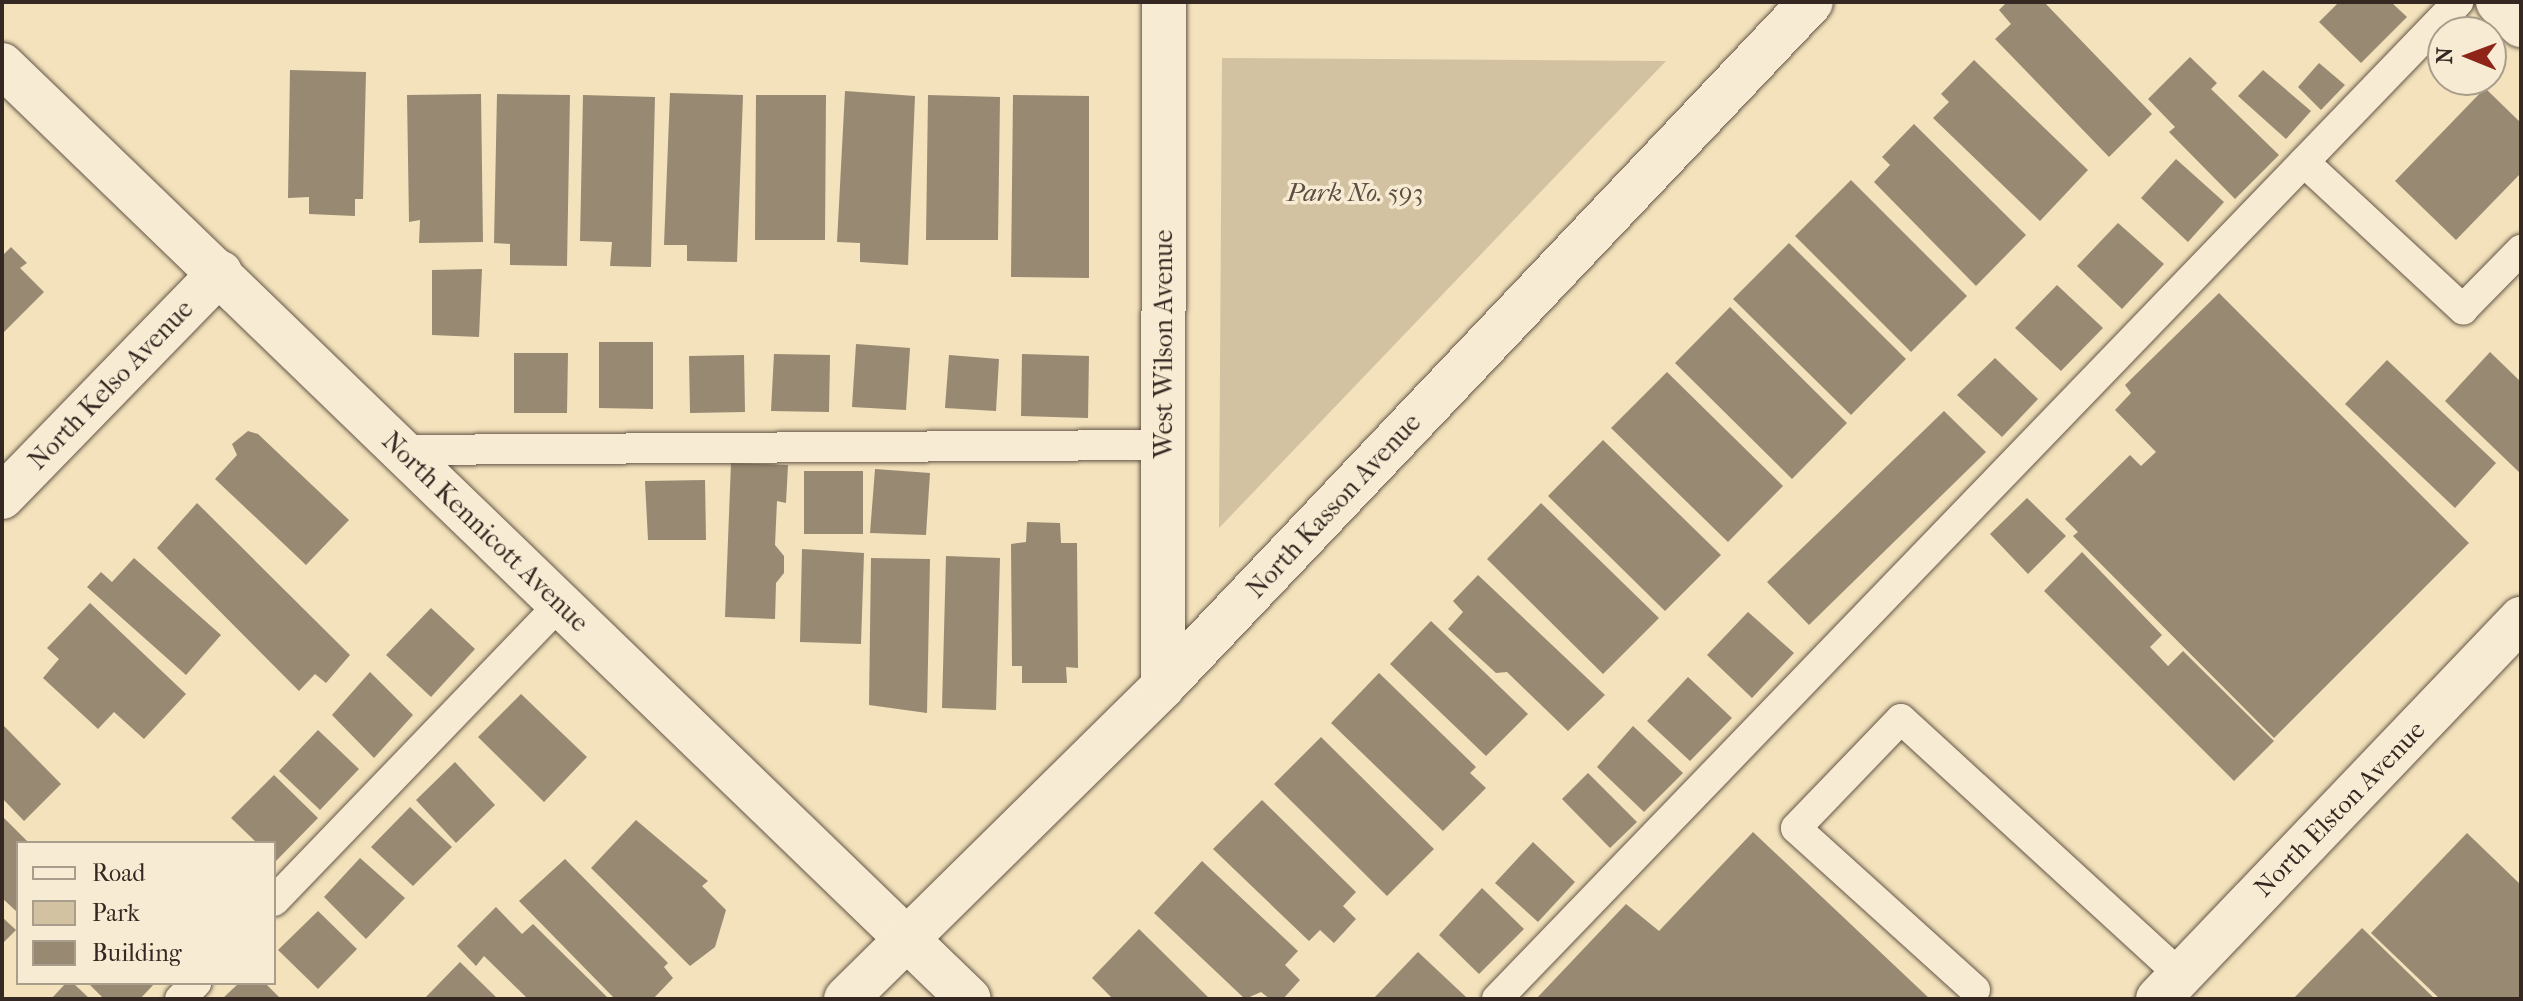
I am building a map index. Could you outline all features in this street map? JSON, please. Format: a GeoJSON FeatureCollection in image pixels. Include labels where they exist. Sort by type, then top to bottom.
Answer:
{"type":"FeatureCollection","features":[{"type":"Feature","properties":{"kind":"street","name":"West Wilson Avenue"},"geometry":{"type":"LineString","coordinates":[[1163,686],[1164,2]]}},
{"type":"Feature","properties":{"kind":"street","name":"North Kasson Avenue"},"geometry":{"type":"LineString","coordinates":[[846,999],[1163,686],[1811,2]]}},
{"type":"Feature","properties":{"kind":"street"},"geometry":{"type":"LineString","coordinates":[[2498,2],[2521,25]]}},
{"type":"Feature","properties":{"kind":"street","name":"North Kennicott Avenue"},"geometry":{"type":"LineString","coordinates":[[2,65],[969,999]]}},
{"type":"Feature","properties":{"kind":"street","name":"North Kelso Avenue"},"geometry":{"type":"LineString","coordinates":[[2,497],[220,273]]}},
{"type":"Feature","properties":{"kind":"street","name":"North Elston Avenue"},"geometry":{"type":"LineString","coordinates":[[2170,987],[2521,619]]}},
{"type":"Feature","properties":{"kind":"lane"},"geometry":{"type":"LineString","coordinates":[[1497,999],[2458,2]]}},
{"type":"Feature","properties":{"kind":"lane"},"geometry":{"type":"LineString","coordinates":[[2304,162],[2463,309],[2521,250]]}},
{"type":"Feature","properties":{"kind":"lane"},"geometry":{"type":"LineString","coordinates":[[401,450],[1164,445]]}},
{"type":"Feature","properties":{"kind":"lane"},"geometry":{"type":"LineString","coordinates":[[276,899],[559,605]]}},
{"type":"Feature","properties":{"kind":"lane"},"geometry":{"type":"LineString","coordinates":[[1975,990],[1796,828],[1901,719],[2170,987]]}},
{"type":"Feature","properties":{"kind":"green space","name":"Park No. 593"},"geometry":{"type":"Polygon","coordinates":[[[1222,58],[1666,61],[1219,528],[1222,58]]]}},
{"type":"Feature","properties":{"kind":"building"},"geometry":{"type":"Polygon","coordinates":[[[2007,2],[2044,2],[2152,114],[2109,157],[1995,39],[2011,24],[1999,10],[2007,2]]]}},
{"type":"Feature","properties":{"kind":"building"},"geometry":{"type":"Polygon","coordinates":[[[2339,2],[2391,2],[2407,17],[2361,63],[2319,22],[2339,2]]]}},
{"type":"Feature","properties":{"kind":"building"},"geometry":{"type":"Polygon","coordinates":[[[2190,57],[2217,83],[2211,89],[2279,155],[2235,199],[2169,132],[2175,127],[2148,99],[2190,57]]]}},
{"type":"Feature","properties":{"kind":"building"},"geometry":{"type":"Polygon","coordinates":[[[1974,60],[2088,170],[2040,221],[1933,118],[1949,102],[1941,94],[1974,60]]]}},
{"type":"Feature","properties":{"kind":"building"},"geometry":{"type":"Polygon","coordinates":[[[2319,63],[2345,85],[2321,110],[2298,87],[2319,63]]]}},
{"type":"Feature","properties":{"kind":"building"},"geometry":{"type":"Polygon","coordinates":[[[290,70],[366,72],[363,199],[355,199],[355,216],[309,214],[309,197],[288,198],[290,70]]]}},
{"type":"Feature","properties":{"kind":"building"},"geometry":{"type":"Polygon","coordinates":[[[2263,70],[2311,111],[2286,139],[2238,96],[2263,70]]]}},
{"type":"Feature","properties":{"kind":"building"},"geometry":{"type":"Polygon","coordinates":[[[845,91],[915,96],[908,265],[860,262],[860,243],[837,242],[845,91]]]}},
{"type":"Feature","properties":{"kind":"building"},"geometry":{"type":"Polygon","coordinates":[[[670,93],[743,95],[737,262],[687,261],[687,245],[664,245],[670,93]]]}},
{"type":"Feature","properties":{"kind":"building"},"geometry":{"type":"Polygon","coordinates":[[[481,94],[483,242],[419,243],[420,220],[409,222],[407,95],[481,94]]]}},
{"type":"Feature","properties":{"kind":"building"},"geometry":{"type":"Polygon","coordinates":[[[497,94],[570,95],[567,266],[510,265],[510,244],[494,243],[497,94]]]}},
{"type":"Feature","properties":{"kind":"building"},"geometry":{"type":"Polygon","coordinates":[[[583,95],[655,97],[651,267],[610,266],[612,242],[580,241],[583,95]]]}},
{"type":"Feature","properties":{"kind":"building"},"geometry":{"type":"Polygon","coordinates":[[[756,95],[826,95],[825,240],[755,240],[756,95]]]}},
{"type":"Feature","properties":{"kind":"building"},"geometry":{"type":"Polygon","coordinates":[[[928,95],[1000,97],[998,240],[926,240],[928,95]]]}},
{"type":"Feature","properties":{"kind":"building"},"geometry":{"type":"Polygon","coordinates":[[[1013,95],[1089,96],[1089,278],[1011,277],[1013,95]]]}},
{"type":"Feature","properties":{"kind":"building"},"geometry":{"type":"Polygon","coordinates":[[[2477,96],[2493,96],[2521,123],[2521,173],[2456,240],[2395,181],[2477,96]]]}},
{"type":"Feature","properties":{"kind":"building"},"geometry":{"type":"Polygon","coordinates":[[[1914,124],[2026,235],[1976,286],[1874,182],[1890,165],[1882,157],[1914,124]]]}},
{"type":"Feature","properties":{"kind":"building"},"geometry":{"type":"Polygon","coordinates":[[[2176,159],[2224,202],[2188,242],[2141,198],[2176,159]]]}},
{"type":"Feature","properties":{"kind":"building"},"geometry":{"type":"Polygon","coordinates":[[[1851,180],[1967,296],[1911,352],[1795,236],[1851,180]]]}},
{"type":"Feature","properties":{"kind":"building"},"geometry":{"type":"Polygon","coordinates":[[[2118,223],[2164,264],[2122,309],[2077,266],[2118,223]]]}},
{"type":"Feature","properties":{"kind":"building"},"geometry":{"type":"Polygon","coordinates":[[[1789,243],[1906,359],[1851,415],[1733,299],[1789,243]]]}},
{"type":"Feature","properties":{"kind":"building"},"geometry":{"type":"Polygon","coordinates":[[[11,247],[27,263],[20,268],[44,292],[2,334],[2,256],[11,247]]]}},
{"type":"Feature","properties":{"kind":"building"},"geometry":{"type":"Polygon","coordinates":[[[482,269],[479,337],[432,335],[432,270],[482,269]]]}},
{"type":"Feature","properties":{"kind":"building"},"geometry":{"type":"Polygon","coordinates":[[[2057,285],[2103,328],[2061,371],[2015,328],[2057,285]]]}},
{"type":"Feature","properties":{"kind":"building"},"geometry":{"type":"Polygon","coordinates":[[[2219,293],[2469,543],[2274,738],[2073,536],[2078,532],[2065,519],[2130,455],[2141,466],[2156,452],[2115,410],[2131,393],[2125,385],[2219,293]]]}},
{"type":"Feature","properties":{"kind":"building"},"geometry":{"type":"Polygon","coordinates":[[[1730,307],[1847,423],[1792,479],[1675,363],[1730,307]]]}},
{"type":"Feature","properties":{"kind":"building"},"geometry":{"type":"Polygon","coordinates":[[[599,342],[653,342],[653,409],[599,408],[599,342]]]}},
{"type":"Feature","properties":{"kind":"building"},"geometry":{"type":"Polygon","coordinates":[[[856,344],[910,348],[906,410],[852,407],[856,344]]]}},
{"type":"Feature","properties":{"kind":"building"},"geometry":{"type":"Polygon","coordinates":[[[2490,352],[2521,382],[2521,474],[2445,401],[2490,352]]]}},
{"type":"Feature","properties":{"kind":"building"},"geometry":{"type":"Polygon","coordinates":[[[514,353],[568,353],[567,413],[514,413],[514,353]]]}},
{"type":"Feature","properties":{"kind":"building"},"geometry":{"type":"Polygon","coordinates":[[[774,354],[830,355],[829,412],[771,411],[774,354]]]}},
{"type":"Feature","properties":{"kind":"building"},"geometry":{"type":"Polygon","coordinates":[[[1022,354],[1089,356],[1088,418],[1021,416],[1022,354]]]}},
{"type":"Feature","properties":{"kind":"building"},"geometry":{"type":"Polygon","coordinates":[[[744,355],[745,412],[690,413],[689,356],[744,355]]]}},
{"type":"Feature","properties":{"kind":"building"},"geometry":{"type":"Polygon","coordinates":[[[949,355],[999,359],[996,411],[945,408],[949,355]]]}},
{"type":"Feature","properties":{"kind":"building"},"geometry":{"type":"Polygon","coordinates":[[[1995,358],[2038,399],[2002,437],[1957,395],[1995,358]]]}},
{"type":"Feature","properties":{"kind":"building"},"geometry":{"type":"Polygon","coordinates":[[[2387,360],[2496,463],[2455,508],[2345,404],[2387,360]]]}},
{"type":"Feature","properties":{"kind":"building"},"geometry":{"type":"Polygon","coordinates":[[[1667,372],[1783,486],[1728,542],[1611,428],[1667,372]]]}},
{"type":"Feature","properties":{"kind":"building"},"geometry":{"type":"Polygon","coordinates":[[[1944,411],[1986,452],[1809,625],[1767,582],[1944,411]]]}},
{"type":"Feature","properties":{"kind":"building"},"geometry":{"type":"Polygon","coordinates":[[[248,431],[258,434],[349,520],[306,565],[215,479],[237,455],[232,444],[248,431]]]}},
{"type":"Feature","properties":{"kind":"building"},"geometry":{"type":"Polygon","coordinates":[[[1603,440],[1721,555],[1665,611],[1548,496],[1603,440]]]}},
{"type":"Feature","properties":{"kind":"building"},"geometry":{"type":"Polygon","coordinates":[[[731,463],[788,465],[786,503],[777,501],[775,545],[784,556],[784,573],[776,583],[775,619],[725,617],[731,463]]]}},
{"type":"Feature","properties":{"kind":"building"},"geometry":{"type":"Polygon","coordinates":[[[875,469],[930,473],[926,535],[870,533],[875,469]]]}},
{"type":"Feature","properties":{"kind":"building"},"geometry":{"type":"Polygon","coordinates":[[[804,471],[863,471],[863,534],[804,534],[804,471]]]}},
{"type":"Feature","properties":{"kind":"building"},"geometry":{"type":"Polygon","coordinates":[[[705,480],[706,540],[648,540],[645,481],[705,480]]]}},
{"type":"Feature","properties":{"kind":"building"},"geometry":{"type":"Polygon","coordinates":[[[2027,498],[2066,536],[2028,574],[1990,534],[2027,498]]]}},
{"type":"Feature","properties":{"kind":"building"},"geometry":{"type":"Polygon","coordinates":[[[197,503],[350,655],[326,683],[315,674],[299,691],[157,548],[197,503]]]}},
{"type":"Feature","properties":{"kind":"building"},"geometry":{"type":"Polygon","coordinates":[[[1541,503],[1659,618],[1603,674],[1487,559],[1541,503]]]}},
{"type":"Feature","properties":{"kind":"building"},"geometry":{"type":"Polygon","coordinates":[[[1027,522],[1060,523],[1061,543],[1077,543],[1078,668],[1066,667],[1067,683],[1022,683],[1022,666],[1012,666],[1011,544],[1026,542],[1027,522]]]}},
{"type":"Feature","properties":{"kind":"building"},"geometry":{"type":"Polygon","coordinates":[[[802,549],[864,553],[861,644],[800,642],[802,549]]]}},
{"type":"Feature","properties":{"kind":"building"},"geometry":{"type":"Polygon","coordinates":[[[2082,552],[2162,635],[2150,647],[2168,666],[2183,651],[2274,741],[2234,781],[2044,591],[2082,552]]]}},
{"type":"Feature","properties":{"kind":"building"},"geometry":{"type":"Polygon","coordinates":[[[946,556],[1000,558],[996,710],[942,708],[946,556]]]}},
{"type":"Feature","properties":{"kind":"building"},"geometry":{"type":"Polygon","coordinates":[[[134,558],[221,635],[186,675],[87,587],[101,572],[112,582],[134,558]]]}},
{"type":"Feature","properties":{"kind":"building"},"geometry":{"type":"Polygon","coordinates":[[[871,558],[930,559],[927,713],[869,705],[871,558]]]}},
{"type":"Feature","properties":{"kind":"building"},"geometry":{"type":"Polygon","coordinates":[[[1478,575],[1605,695],[1568,731],[1507,672],[1496,673],[1448,629],[1463,612],[1453,601],[1478,575]]]}},
{"type":"Feature","properties":{"kind":"building"},"geometry":{"type":"Polygon","coordinates":[[[90,603],[186,694],[144,739],[114,712],[98,729],[43,678],[59,659],[47,648],[90,603]]]}},
{"type":"Feature","properties":{"kind":"building"},"geometry":{"type":"Polygon","coordinates":[[[431,608],[475,649],[431,697],[386,655],[431,608]]]}},
{"type":"Feature","properties":{"kind":"building"},"geometry":{"type":"Polygon","coordinates":[[[1748,612],[1794,653],[1752,698],[1707,655],[1748,612]]]}},
{"type":"Feature","properties":{"kind":"building"},"geometry":{"type":"Polygon","coordinates":[[[1431,621],[1528,714],[1486,756],[1390,664],[1431,621]]]}},
{"type":"Feature","properties":{"kind":"building"},"geometry":{"type":"Polygon","coordinates":[[[370,672],[413,715],[374,758],[332,715],[370,672]]]}},
{"type":"Feature","properties":{"kind":"building"},"geometry":{"type":"Polygon","coordinates":[[[1379,673],[1476,767],[1470,773],[1486,788],[1443,831],[1331,723],[1379,673]]]}},
{"type":"Feature","properties":{"kind":"building"},"geometry":{"type":"Polygon","coordinates":[[[1688,677],[1732,718],[1690,761],[1647,721],[1688,677]]]}},
{"type":"Feature","properties":{"kind":"building"},"geometry":{"type":"Polygon","coordinates":[[[521,694],[587,757],[544,802],[478,737],[521,694]]]}},
{"type":"Feature","properties":{"kind":"building"},"geometry":{"type":"Polygon","coordinates":[[[2,724],[61,784],[24,821],[2,798],[2,724]]]}},
{"type":"Feature","properties":{"kind":"building"},"geometry":{"type":"Polygon","coordinates":[[[1633,726],[1683,773],[1644,812],[1597,767],[1633,726]]]}},
{"type":"Feature","properties":{"kind":"building"},"geometry":{"type":"Polygon","coordinates":[[[318,730],[359,769],[320,810],[279,771],[318,730]]]}},
{"type":"Feature","properties":{"kind":"building"},"geometry":{"type":"Polygon","coordinates":[[[1321,737],[1434,849],[1387,896],[1274,784],[1321,737]]]}},
{"type":"Feature","properties":{"kind":"building"},"geometry":{"type":"Polygon","coordinates":[[[455,762],[495,805],[456,843],[416,800],[455,762]]]}},
{"type":"Feature","properties":{"kind":"building"},"geometry":{"type":"Polygon","coordinates":[[[1588,773],[1637,822],[1610,848],[1562,799],[1588,773]]]}},
{"type":"Feature","properties":{"kind":"building"},"geometry":{"type":"Polygon","coordinates":[[[274,775],[318,818],[276,861],[276,841],[255,841],[231,818],[274,775]]]}},
{"type":"Feature","properties":{"kind":"building"},"geometry":{"type":"Polygon","coordinates":[[[1262,800],[1356,892],[1343,906],[1356,919],[1334,943],[1320,930],[1309,941],[1213,849],[1262,800]]]}},
{"type":"Feature","properties":{"kind":"building"},"geometry":{"type":"Polygon","coordinates":[[[410,807],[452,847],[413,886],[371,847],[410,807]]]}},
{"type":"Feature","properties":{"kind":"building"},"geometry":{"type":"Polygon","coordinates":[[[2,816],[27,841],[16,841],[16,911],[2,898],[2,816]]]}},
{"type":"Feature","properties":{"kind":"building"},"geometry":{"type":"Polygon","coordinates":[[[636,820],[708,881],[702,886],[726,910],[715,947],[690,966],[591,868],[636,820]]]}},
{"type":"Feature","properties":{"kind":"building"},"geometry":{"type":"Polygon","coordinates":[[[1753,832],[1930,999],[1536,999],[1626,904],[1659,931],[1753,832]]]}},
{"type":"Feature","properties":{"kind":"building"},"geometry":{"type":"Polygon","coordinates":[[[2467,833],[2521,885],[2521,999],[2440,999],[2371,933],[2467,833]]]}},
{"type":"Feature","properties":{"kind":"building"},"geometry":{"type":"Polygon","coordinates":[[[1533,842],[1575,882],[1538,922],[1495,883],[1533,842]]]}},
{"type":"Feature","properties":{"kind":"building"},"geometry":{"type":"Polygon","coordinates":[[[360,858],[405,898],[366,939],[324,897],[360,858]]]}},
{"type":"Feature","properties":{"kind":"building"},"geometry":{"type":"Polygon","coordinates":[[[565,859],[668,963],[664,967],[673,978],[653,999],[615,999],[519,901],[565,859]]]}},
{"type":"Feature","properties":{"kind":"building"},"geometry":{"type":"Polygon","coordinates":[[[1202,861],[1298,951],[1285,965],[1300,980],[1283,999],[1270,999],[1261,992],[1245,999],[1154,913],[1202,861]]]}},
{"type":"Feature","properties":{"kind":"building"},"geometry":{"type":"Polygon","coordinates":[[[1482,888],[1524,929],[1479,974],[1439,935],[1482,888]]]}},
{"type":"Feature","properties":{"kind":"building"},"geometry":{"type":"Polygon","coordinates":[[[496,907],[522,934],[533,924],[609,999],[528,999],[484,956],[476,966],[457,946],[496,907]]]}},
{"type":"Feature","properties":{"kind":"building"},"geometry":{"type":"Polygon","coordinates":[[[318,911],[357,949],[318,989],[278,950],[318,911]]]}},
{"type":"Feature","properties":{"kind":"building"},"geometry":{"type":"Polygon","coordinates":[[[2,917],[16,930],[2,944],[2,917]]]}},
{"type":"Feature","properties":{"kind":"building"},"geometry":{"type":"Polygon","coordinates":[[[2362,928],[2435,999],[2293,999],[2362,928]]]}},
{"type":"Feature","properties":{"kind":"building"},"geometry":{"type":"Polygon","coordinates":[[[1139,929],[1210,999],[1113,999],[1092,978],[1139,929]]]}},
{"type":"Feature","properties":{"kind":"building"},"geometry":{"type":"Polygon","coordinates":[[[1418,952],[1466,997],[1373,999],[1418,952]]]}},
{"type":"Feature","properties":{"kind":"building"},"geometry":{"type":"Polygon","coordinates":[[[460,962],[498,999],[424,999],[460,962]]]}},
{"type":"Feature","properties":{"kind":"building"},"geometry":{"type":"Polygon","coordinates":[[[64,985],[75,985],[90,999],[51,999],[64,985]]]}},
{"type":"Feature","properties":{"kind":"building"},"geometry":{"type":"Polygon","coordinates":[[[90,985],[153,985],[140,999],[104,999],[90,985]]]}},
{"type":"Feature","properties":{"kind":"building"},"geometry":{"type":"Polygon","coordinates":[[[237,985],[267,985],[281,999],[222,999],[237,985]]]}}]}
